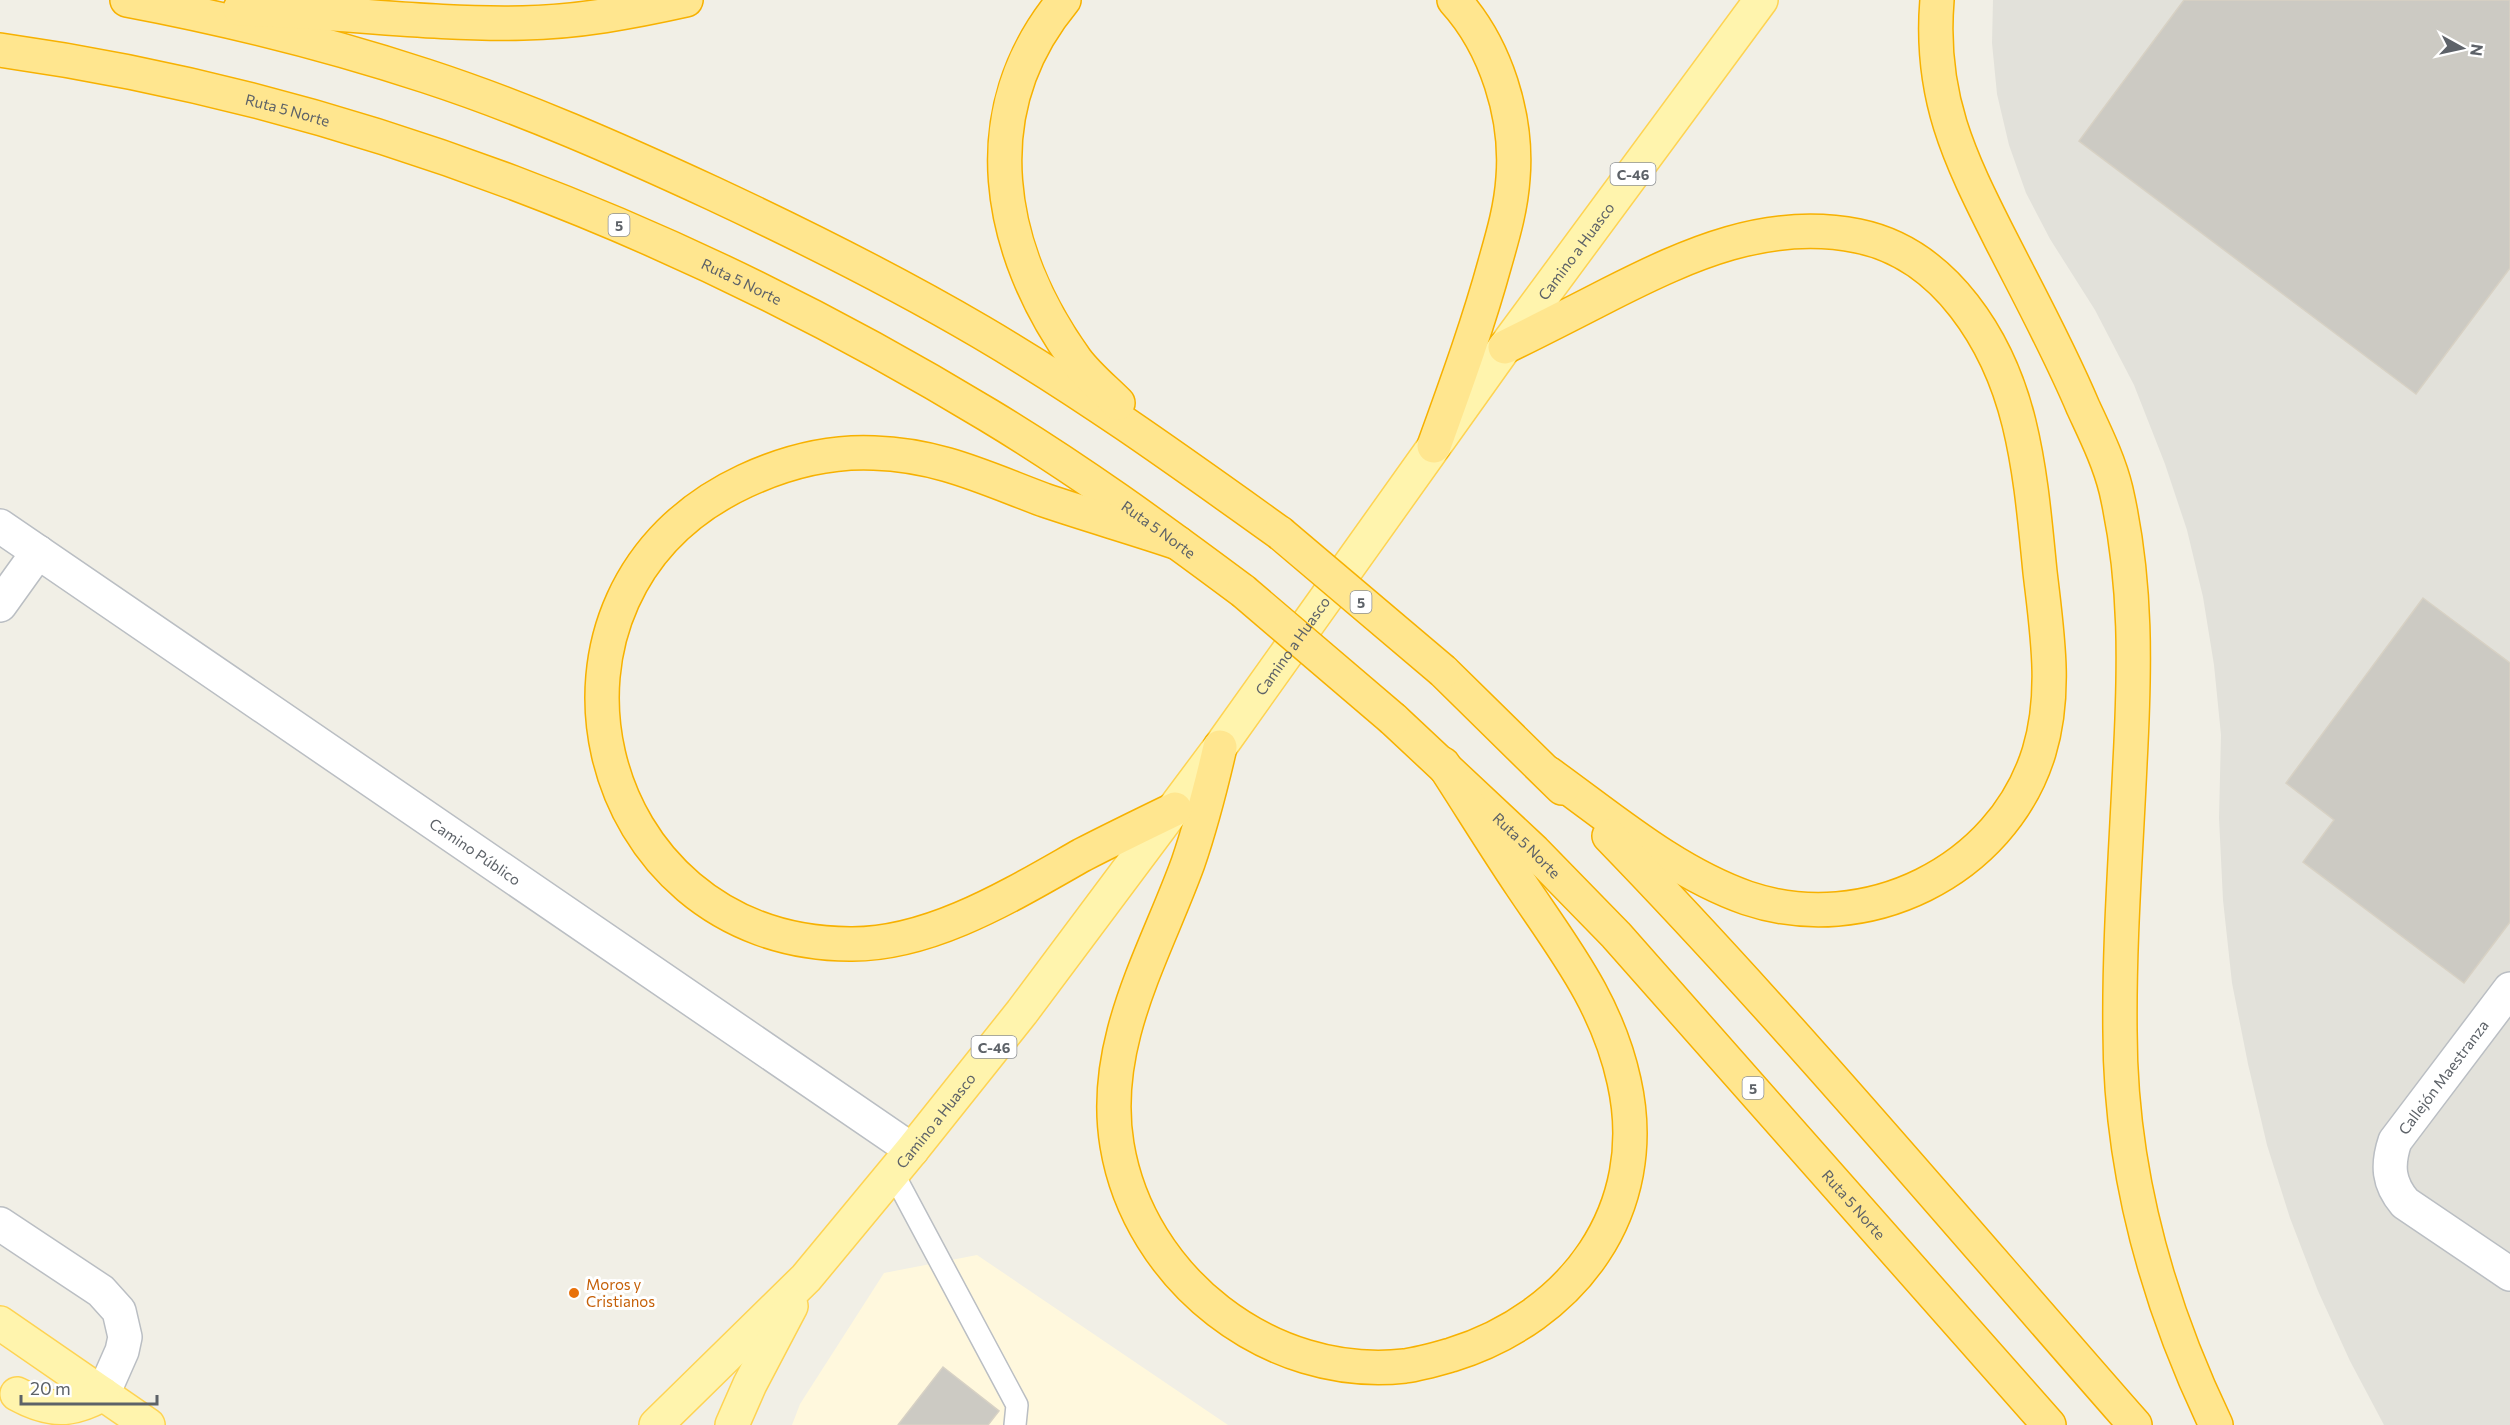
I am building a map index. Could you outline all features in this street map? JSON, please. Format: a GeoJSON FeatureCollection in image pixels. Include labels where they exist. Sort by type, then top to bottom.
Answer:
{"type":"FeatureCollection","features":[{"type":"Feature","properties":{"kind":"highway","name":"5"},"geometry":{"type":"LineString","coordinates":[[127,0],[332,48],[429,77],[547,121],[663,171],[796,232],[939,309],[1056,378],[1168,453],[1280,533],[1443,670],[1548,772],[1679,909],[1784,1024],[2135,1425]]}},
{"type":"Feature","properties":{"kind":"highway"},"geometry":{"type":"LineString","coordinates":[[168,8],[259,10],[524,23],[580,19],[636,11],[686,0]]}},
{"type":"Feature","properties":{"kind":"highway"},"geometry":{"type":"LineString","coordinates":[[1064,0],[1040,33],[1022,69],[1010,107],[1004,145],[1005,185],[1011,224],[1022,261],[1037,296],[1078,363],[1168,453]]}},
{"type":"Feature","properties":{"kind":"highway"},"geometry":{"type":"LineString","coordinates":[[1434,446],[1489,288],[1509,213],[1513,177],[1512,140],[1508,113],[1496,69],[1480,36],[1454,0]]}},
{"type":"Feature","properties":{"kind":"highway"},"geometry":{"type":"LineString","coordinates":[[1937,0],[1935,25],[1938,75],[1947,121],[1964,168],[2074,386],[2096,436],[2114,483],[2126,534],[2133,597],[2135,664],[2121,957],[2122,1099],[2132,1171],[2160,1289],[2185,1356],[2216,1425]]}},
{"type":"Feature","properties":{"kind":"highway","name":"Ruta 5 Norte"},"geometry":{"type":"LineString","coordinates":[[0,50],[131,72],[245,96],[529,188],[624,227],[723,272],[920,375],[990,416],[1085,478],[1243,591],[1393,719],[1534,851],[1616,935],[2049,1425]]}},
{"type":"Feature","properties":{"kind":"highway"},"geometry":{"type":"LineString","coordinates":[[1504,347],[1653,272],[1728,242],[1757,235],[1792,231],[1821,231],[1860,236],[1892,246],[1917,260],[1942,280],[1966,307],[1991,348],[2007,385],[2019,422],[2031,486],[2048,647],[2050,693],[2038,756],[2004,820],[1978,850],[1947,873],[1918,889],[1883,902],[1847,909],[1808,909],[1778,906],[1748,898],[1712,884],[1659,853],[1548,772]]}},
{"type":"Feature","properties":{"kind":"highway"},"geometry":{"type":"LineString","coordinates":[[1175,809],[1084,855],[1036,883],[963,917],[892,940],[853,944],[814,942],[775,934],[739,920],[704,899],[674,874],[649,844],[624,801],[613,774],[604,735],[602,698],[604,661],[613,625],[627,590],[645,558],[671,531],[722,493],[763,472],[798,461],[834,454],[871,452],[908,455],[944,462],[1045,500],[1178,543]]}},
{"type":"Feature","properties":{"kind":"highway"},"geometry":{"type":"LineString","coordinates":[[1220,747],[1206,806],[1187,865],[1147,961],[1126,1022],[1118,1057],[1113,1096],[1116,1143],[1125,1180],[1137,1213],[1175,1272],[1206,1302],[1235,1324],[1266,1342],[1340,1365],[1406,1366],[1482,1345],[1522,1323],[1567,1286],[1591,1258],[1609,1231],[1621,1197],[1628,1162],[1631,1124],[1625,1084],[1614,1042],[1598,1002],[1569,954],[1443,764]]}},
{"type":"Feature","properties":{"kind":"main road","name":"Camino a Huasco"},"geometry":{"type":"LineString","coordinates":[[656,1425],[806,1278],[903,1162],[1022,1012],[1175,809],[1504,347],[1761,0]]}},
{"type":"Feature","properties":{"kind":"main road","name":"Camino a Huasco"},"geometry":{"type":"LineString","coordinates":[[732,1425],[750,1384],[806,1278]]}},
{"type":"Feature","properties":{"kind":"main road"},"geometry":{"type":"LineString","coordinates":[[0,1323],[148,1425]]}},
{"type":"Feature","properties":{"kind":"main road"},"geometry":{"type":"LineString","coordinates":[[9,1388],[48,1408],[66,1409],[85,1404],[103,1394]]}},
{"type":"Feature","properties":{"kind":"main road"},"geometry":{"type":"LineString","coordinates":[[9,1388],[61,1425]]}},
{"type":"Feature","properties":{"kind":"street","name":"Camino Público"},"geometry":{"type":"LineString","coordinates":[[0,526],[903,1162]]}},
{"type":"Feature","properties":{"kind":"street"},"geometry":{"type":"LineString","coordinates":[[0,605],[38,552]]}},
{"type":"Feature","properties":{"kind":"street","name":"Callejón Maestranza"},"geometry":{"type":"LineString","coordinates":[[2510,989],[2395,1141],[2390,1156],[2389,1171],[2397,1194],[2405,1203],[2510,1274]]}},
{"type":"Feature","properties":{"kind":"street"},"geometry":{"type":"LineString","coordinates":[[0,1224],[101,1291],[119,1311],[125,1337],[122,1352],[103,1394]]}},
{"type":"Feature","properties":{"kind":"lane"},"geometry":{"type":"LineString","coordinates":[[903,1162],[1017,1405],[1015,1425]]}},
{"type":"Feature","properties":{"kind":"shaded area"},"geometry":{"type":"Polygon","coordinates":[[[1993,0],[2510,0],[2510,1425],[2384,1425],[2350,1361],[2318,1291],[2290,1218],[2267,1145],[2232,983],[2223,900],[2219,818],[2221,735],[2214,665],[2203,597],[2187,530],[2165,464],[2134,385],[2095,310],[2050,239],[2026,193],[2009,145],[1997,94],[1992,43],[1993,0]]]}},
{"type":"Feature","properties":{"kind":"shaded area"},"geometry":{"type":"Polygon","coordinates":[[[977,1255],[1228,1425],[792,1425],[800,1404],[884,1273],[977,1255]]]}},
{"type":"Feature","properties":{"kind":"building"},"geometry":{"type":"Polygon","coordinates":[[[2184,0],[2510,0],[2510,268],[2416,394],[2079,141],[2184,0]]]}},
{"type":"Feature","properties":{"kind":"building"},"geometry":{"type":"Polygon","coordinates":[[[2423,598],[2510,663],[2510,922],[2464,983],[2303,862],[2334,820],[2286,783],[2423,598]]]}},
{"type":"Feature","properties":{"kind":"building"},"geometry":{"type":"Polygon","coordinates":[[[943,1367],[999,1411],[988,1425],[898,1425],[943,1367]]]}},
{"type":"Feature","properties":{"kind":"place","name":"Moros y Cristianos"},"geometry":{"type":"Point","coordinates":[574,1293]}}]}
